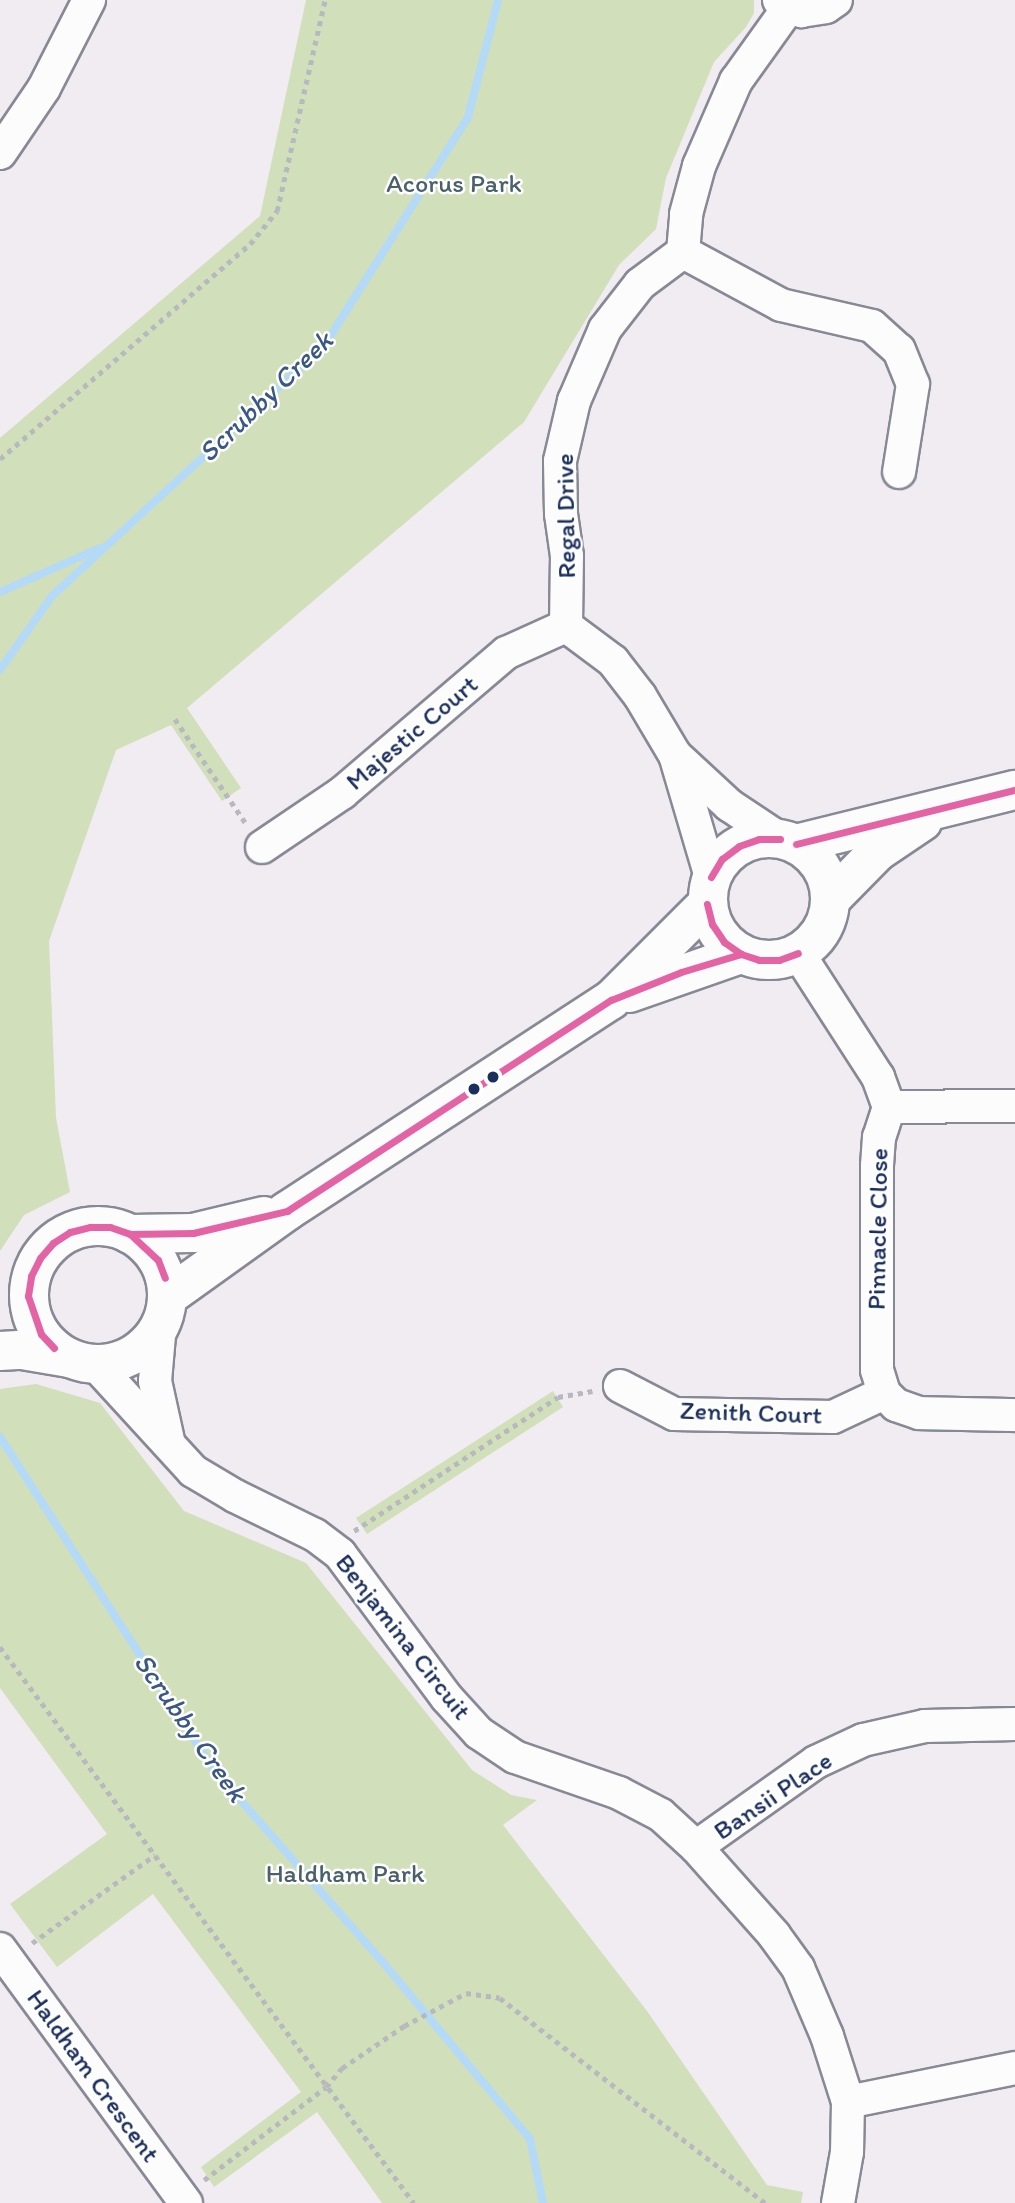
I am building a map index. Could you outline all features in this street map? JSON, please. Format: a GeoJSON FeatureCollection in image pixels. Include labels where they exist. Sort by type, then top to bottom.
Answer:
{"type":"FeatureCollection","features":[{"type":"Feature","properties":{"kind":"street"},"geometry":{"type":"LineString","coordinates":[[0,153],[44,88],[89,0]]}},
{"type":"Feature","properties":{"kind":"street"},"geometry":{"type":"LineString","coordinates":[[836,0],[813,10],[784,4],[736,81],[710,142],[686,214],[683,252],[781,305],[872,326],[899,350],[913,384],[899,472]]}},
{"type":"Feature","properties":{"kind":"street","name":"Regal Drive"},"geometry":{"type":"LineString","coordinates":[[566,626],[567,556],[561,514],[560,461],[574,401],[606,329],[640,284],[683,252]]}},
{"type":"Feature","properties":{"kind":"street"},"geometry":{"type":"LineString","coordinates":[[566,626],[613,661],[640,696],[675,755],[729,805],[810,853],[821,867],[831,899]]}},
{"type":"Feature","properties":{"kind":"street","name":"Majestic Court"},"geometry":{"type":"LineString","coordinates":[[262,847],[342,793],[506,653],[566,626]]}},
{"type":"Feature","properties":{"kind":"street"},"geometry":{"type":"LineString","coordinates":[[675,755],[709,890],[712,924],[724,942],[741,954],[759,960],[779,960],[798,953],[821,931],[831,899],[877,852],[942,807]]}},
{"type":"Feature","properties":{"kind":"street"},"geometry":{"type":"LineString","coordinates":[[611,1000],[709,890],[722,859],[739,846],[759,839],[788,841],[1015,790]]}},
{"type":"Feature","properties":{"kind":"street"},"geometry":{"type":"LineString","coordinates":[[798,953],[878,1077],[889,1107],[1015,1106]]}},
{"type":"Feature","properties":{"kind":"street"},"geometry":{"type":"LineString","coordinates":[[164,1310],[286,1211],[611,1000],[681,972],[741,954]]}},
{"type":"Feature","properties":{"kind":"street","name":"Pinnacle Close"},"geometry":{"type":"LineString","coordinates":[[884,1393],[877,1370],[877,1166],[879,1137],[889,1107]]}},
{"type":"Feature","properties":{"kind":"street"},"geometry":{"type":"LineString","coordinates":[[130,1234],[193,1233],[286,1211]]}},
{"type":"Feature","properties":{"kind":"street"},"geometry":{"type":"LineString","coordinates":[[0,1303],[53,1243],[70,1232],[90,1227],[110,1227],[130,1234],[145,1245],[158,1260],[165,1278],[164,1310],[149,1341],[134,1354],[115,1362],[83,1361],[22,1350],[0,1351]]}},
{"type":"Feature","properties":{"kind":"street"},"geometry":{"type":"LineString","coordinates":[[40,1258],[32,1276],[29,1296],[32,1315],[41,1334],[54,1349],[83,1361]]}},
{"type":"Feature","properties":{"kind":"street","name":"Benjamina Circuit"},"geometry":{"type":"LineString","coordinates":[[164,1310],[155,1381],[168,1442]]}},
{"type":"Feature","properties":{"kind":"street","name":"Benjamina Circuit"},"geometry":{"type":"LineString","coordinates":[[83,1361],[168,1442],[194,1471],[235,1496],[315,1535],[340,1553],[447,1698],[479,1733],[515,1757],[619,1793],[661,1815],[696,1847],[774,1935],[798,1968],[827,2036],[848,2102],[847,2152],[838,2203]]}},
{"type":"Feature","properties":{"kind":"street","name":"Zenith Court"},"geometry":{"type":"LineString","coordinates":[[620,1386],[674,1414],[833,1417],[884,1393]]}},
{"type":"Feature","properties":{"kind":"street"},"geometry":{"type":"LineString","coordinates":[[884,1393],[896,1405],[919,1413],[1015,1415]]}},
{"type":"Feature","properties":{"kind":"street","name":"Bansii Place"},"geometry":{"type":"LineString","coordinates":[[696,1847],[816,1762],[863,1740],[925,1726],[1015,1724]]}},
{"type":"Feature","properties":{"kind":"street","name":"Haldham Crescent"},"geometry":{"type":"LineString","coordinates":[[4,1955],[162,2170],[182,2202]]}},
{"type":"Feature","properties":{"kind":"street"},"geometry":{"type":"LineString","coordinates":[[848,2102],[1015,2068]]}},
{"type":"Feature","properties":{"kind":"path"},"geometry":{"type":"LineString","coordinates":[[0,459],[250,244],[277,211],[326,0]]}},
{"type":"Feature","properties":{"kind":"path"},"geometry":{"type":"LineString","coordinates":[[175,719],[262,847]]}},
{"type":"Feature","properties":{"kind":"path"},"geometry":{"type":"LineString","coordinates":[[360,1538],[354,1530],[558,1397],[620,1386]]}},
{"type":"Feature","properties":{"kind":"path"},"geometry":{"type":"LineString","coordinates":[[0,1647],[414,2203]]}},
{"type":"Feature","properties":{"kind":"path"},"geometry":{"type":"LineString","coordinates":[[4,1955],[155,1855]]}},
{"type":"Feature","properties":{"kind":"path"},"geometry":{"type":"LineString","coordinates":[[162,2170],[183,2155],[202,2181],[326,2087],[342,2068],[404,2026],[466,1993],[500,1998],[765,2203]]}},
{"type":"Feature","properties":{"kind":"green space","name":"Acorus Park"},"geometry":{"type":"Polygon","coordinates":[[[306,0],[754,0],[754,13],[746,27],[714,62],[666,178],[656,229],[619,265],[524,422],[187,708],[241,788],[222,801],[171,725],[116,750],[49,941],[56,1118],[70,1192],[24,1215],[0,1251],[0,438],[260,216],[306,0]]]}},
{"type":"Feature","properties":{"kind":"green space","name":"Haldham Park"},"geometry":{"type":"Polygon","coordinates":[[[36,1384],[100,1403],[184,1511],[306,1563],[472,1770],[511,1795],[537,1800],[503,1825],[647,2011],[767,2185],[803,2192],[801,2203],[382,2203],[317,2112],[214,2187],[201,2167],[301,2092],[153,1894],[57,1967],[10,1904],[107,1834],[0,1688],[0,1389],[36,1384]]]}},
{"type":"Feature","properties":{"kind":"green space"},"geometry":{"type":"Polygon","coordinates":[[[553,1391],[563,1407],[367,1534],[356,1518],[553,1391]]]}},
{"type":"Feature","properties":{"kind":"waterway","name":"Scrubby Creek"},"geometry":{"type":"LineString","coordinates":[[0,670],[52,596],[324,346],[468,117],[498,0]]}},
{"type":"Feature","properties":{"kind":"waterway"},"geometry":{"type":"LineString","coordinates":[[0,592],[100,548]]}},
{"type":"Feature","properties":{"kind":"waterway","name":"Scrubby Creek"},"geometry":{"type":"LineString","coordinates":[[0,1437],[214,1770],[381,1960],[530,2139],[543,2203]]}},
{"type":"Feature","properties":{"kind":"transit line"},"geometry":{"type":"LineString","coordinates":[[796,844],[1015,790]]}},
{"type":"Feature","properties":{"kind":"transit line"},"geometry":{"type":"LineString","coordinates":[[711,877],[722,859],[739,846],[759,839],[780,839]]}},
{"type":"Feature","properties":{"kind":"transit line"},"geometry":{"type":"LineString","coordinates":[[707,904],[712,924],[724,942],[741,954],[759,960],[779,960],[798,953]]}},
{"type":"Feature","properties":{"kind":"transit line"},"geometry":{"type":"LineString","coordinates":[[130,1234],[193,1233],[287,1211],[611,1000],[681,972],[741,954]]}},
{"type":"Feature","properties":{"kind":"transit line"},"geometry":{"type":"LineString","coordinates":[[54,1348],[41,1334],[28,1296],[31,1276],[40,1258],[53,1243],[70,1232],[90,1227],[110,1227],[130,1234],[158,1260],[165,1278]]}}]}
